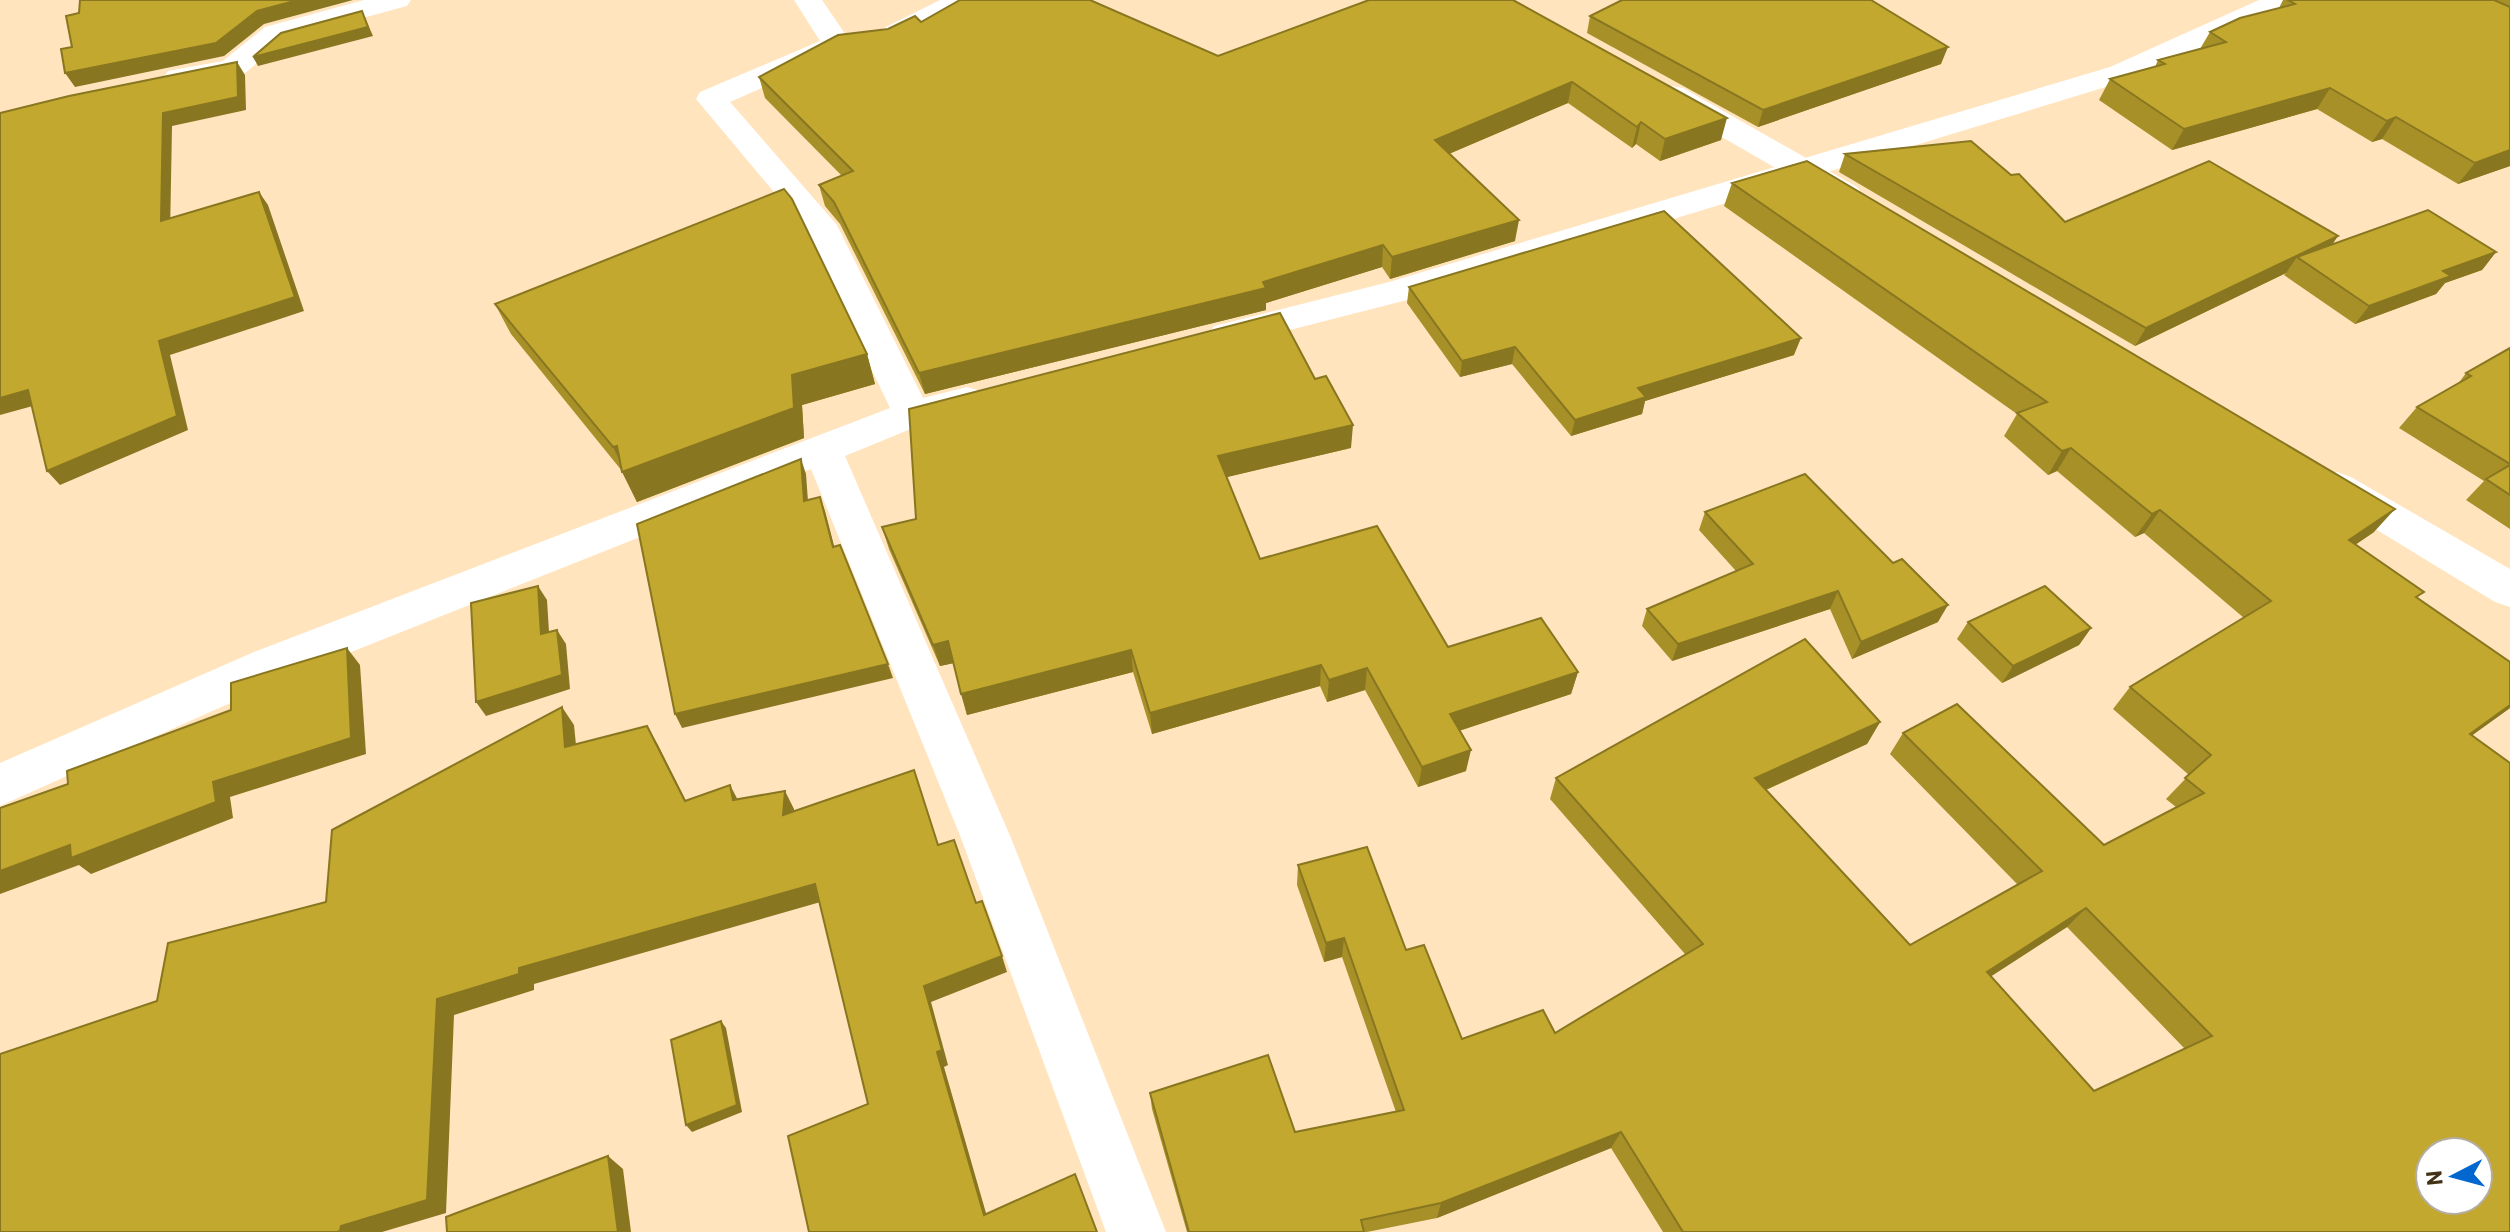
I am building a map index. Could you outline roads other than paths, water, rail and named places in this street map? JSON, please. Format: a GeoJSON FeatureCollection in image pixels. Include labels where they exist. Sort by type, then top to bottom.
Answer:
{"type":"FeatureCollection","features":[{"type":"Feature","properties":{"kind":"street"},"geometry":{"type":"LineString","coordinates":[[144,85],[235,66],[248,58],[257,42],[275,33],[397,0]]}},
{"type":"Feature","properties":{"kind":"street"},"geometry":{"type":"LineString","coordinates":[[808,0],[837,44]]}},
{"type":"Feature","properties":{"kind":"street"},"geometry":{"type":"LineString","coordinates":[[912,414],[820,225],[711,99],[837,44],[882,41],[962,0]]}},
{"type":"Feature","properties":{"kind":"street"},"geometry":{"type":"LineString","coordinates":[[1201,341],[1398,291],[2121,73],[2283,0]]}},
{"type":"Feature","properties":{"kind":"street"},"geometry":{"type":"LineString","coordinates":[[1637,76],[1870,209]]}},
{"type":"Feature","properties":{"kind":"street"},"geometry":{"type":"LineString","coordinates":[[0,785],[270,665],[912,414],[1003,391]]}},
{"type":"Feature","properties":{"kind":"street"},"geometry":{"type":"LineString","coordinates":[[822,449],[925,685],[1066,1038],[1136,1232]]}},
{"type":"Feature","properties":{"kind":"street"},"geometry":{"type":"LineString","coordinates":[[2306,468],[2510,590]]}}]}
